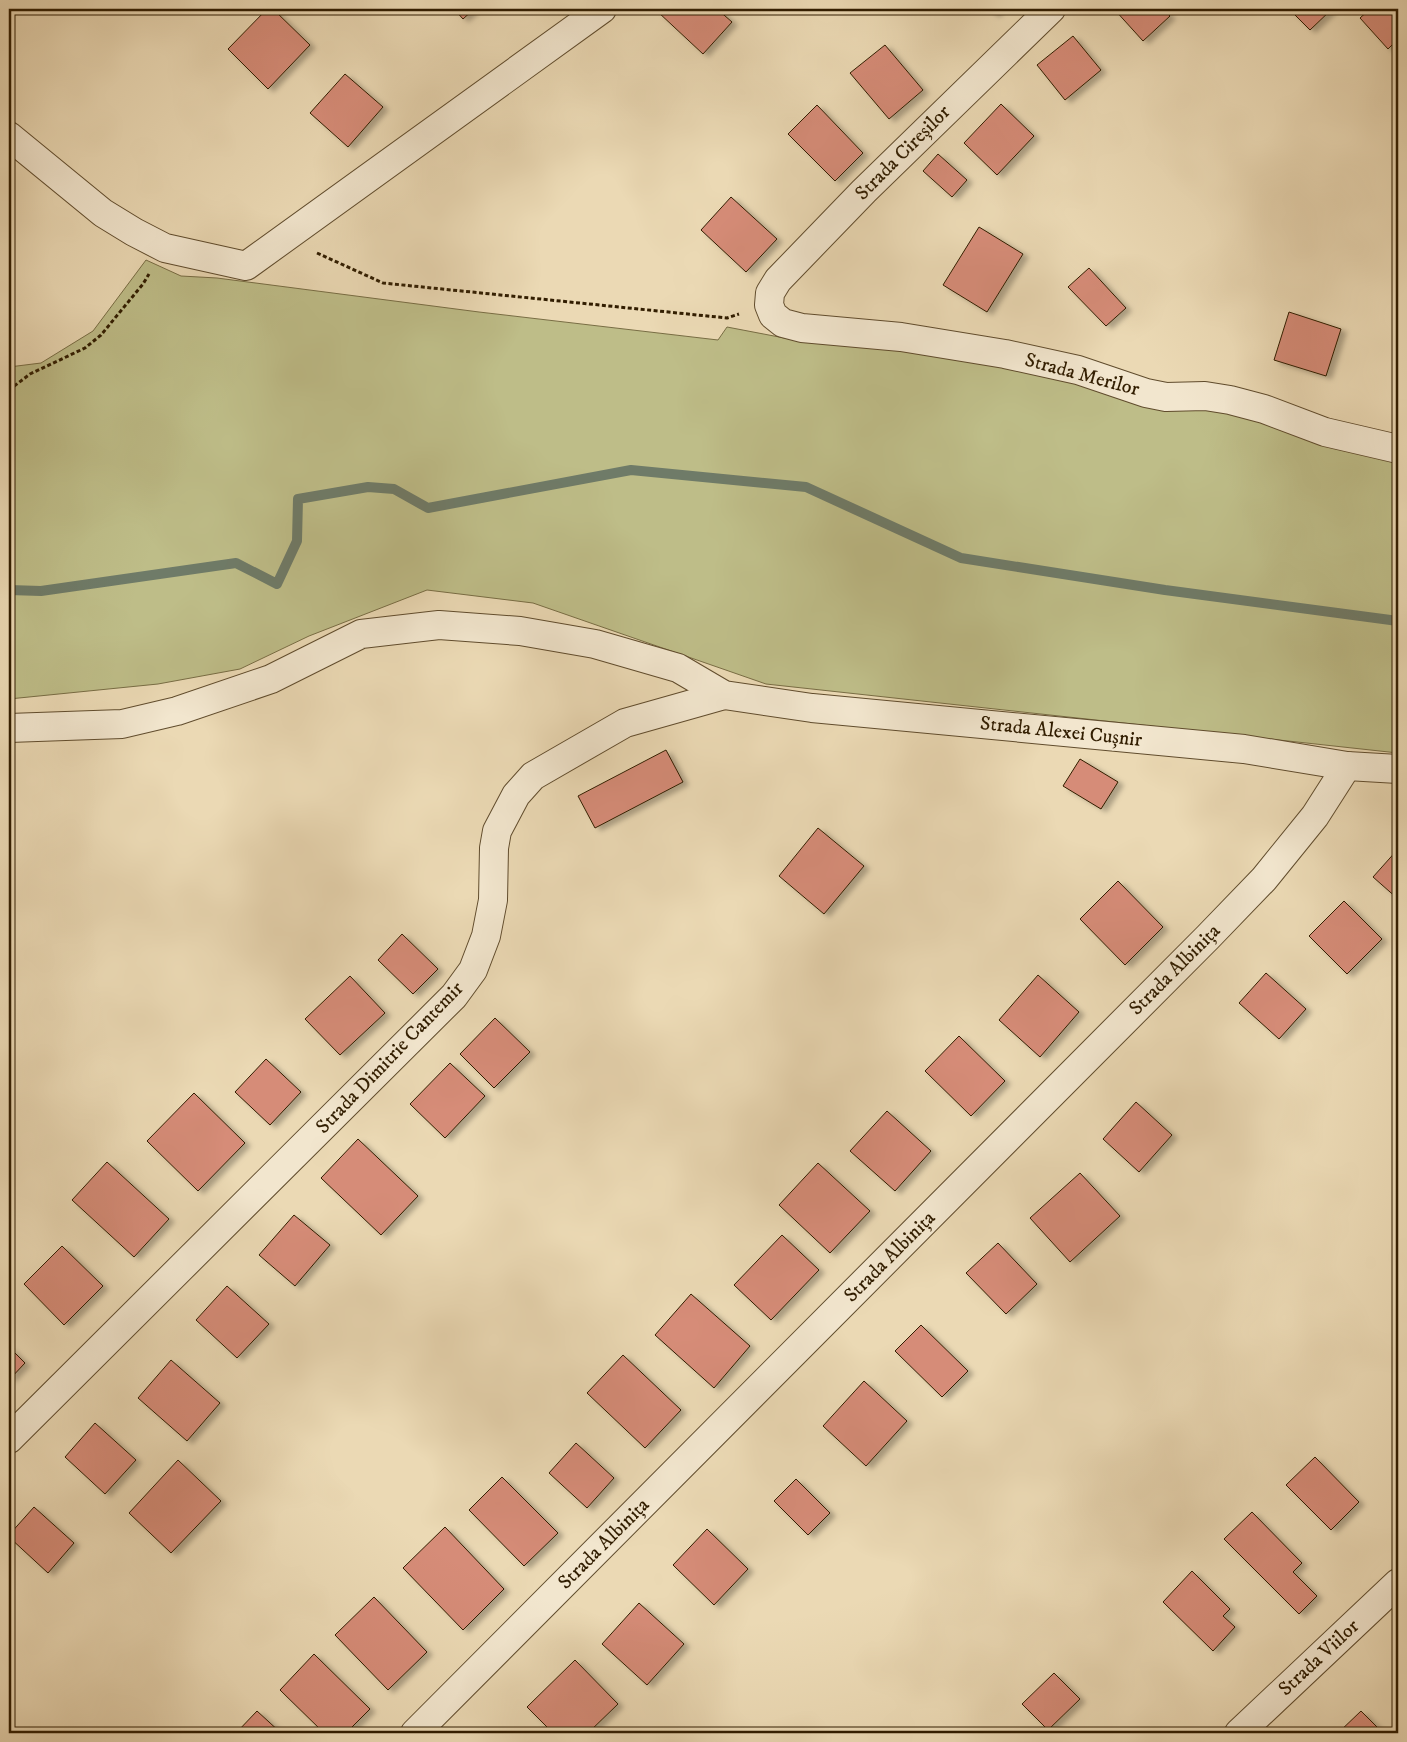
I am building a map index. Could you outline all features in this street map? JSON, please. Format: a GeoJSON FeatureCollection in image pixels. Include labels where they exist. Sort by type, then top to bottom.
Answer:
{"type":"FeatureCollection","features":[{"type":"Feature","properties":{"kind":"street"},"geometry":{"type":"LineString","coordinates":[[9,136],[104,213],[134,232],[165,248],[246,266],[600,9]]}},
{"type":"Feature","properties":{"kind":"street","name":"Strada Cireșilor"},"geometry":{"type":"LineString","coordinates":[[769,305],[770,293],[778,280],[864,191],[1051,9]]}},
{"type":"Feature","properties":{"kind":"street","name":"Strada Merilor"},"geometry":{"type":"LineString","coordinates":[[769,305],[773,315],[783,323],[802,328],[902,337],[1004,354],[1078,370],[1166,398],[1205,396],[1230,400],[1264,409],[1325,432],[1398,449]]}},
{"type":"Feature","properties":{"kind":"street"},"geometry":{"type":"LineString","coordinates":[[9,728],[122,724],[177,711],[271,679],[362,634],[439,625],[520,631],[595,644],[678,668],[724,695]]}},
{"type":"Feature","properties":{"kind":"street","name":"Strada Alexei Cușnir"},"geometry":{"type":"LineString","coordinates":[[724,695],[812,708],[1244,749],[1347,766],[1398,769]]}},
{"type":"Feature","properties":{"kind":"street","name":"Strada Dimitrie Cantemir"},"geometry":{"type":"LineString","coordinates":[[9,1439],[454,996],[473,970],[486,936],[493,900],[494,848],[497,831],[516,795],[533,776],[625,723],[724,695]]}},
{"type":"Feature","properties":{"kind":"street","name":"Strada Albinița"},"geometry":{"type":"LineString","coordinates":[[415,1733],[1264,879],[1315,816],[1347,766]]}},
{"type":"Feature","properties":{"kind":"street","name":"Strada Viilor"},"geometry":{"type":"LineString","coordinates":[[1239,1733],[1398,1583]]}},
{"type":"Feature","properties":{"kind":"path"},"geometry":{"type":"LineString","coordinates":[[282,240],[319,254],[383,283],[727,318],[769,305]]}},
{"type":"Feature","properties":{"kind":"path"},"geometry":{"type":"LineString","coordinates":[[9,390],[30,374],[85,348],[101,335],[142,284],[165,248]]}},
{"type":"Feature","properties":{"kind":"shaded area"},"geometry":{"type":"Polygon","coordinates":[[[146,260],[181,276],[217,278],[479,312],[718,340],[727,327],[800,341],[900,347],[1211,406],[1398,462],[1398,753],[766,684],[533,603],[427,590],[309,636],[240,669],[158,684],[9,699],[9,367],[41,363],[93,331],[146,260]]]}},
{"type":"Feature","properties":{"kind":"building"},"geometry":{"type":"Polygon","coordinates":[[[267,9],[273,9],[310,45],[268,89],[228,49],[267,9]]]}},
{"type":"Feature","properties":{"kind":"building"},"geometry":{"type":"Polygon","coordinates":[[[454,9],[474,9],[463,19],[454,9]]]}},
{"type":"Feature","properties":{"kind":"building"},"geometry":{"type":"Polygon","coordinates":[[[661,9],[717,9],[732,22],[703,54],[658,12],[661,9]]]}},
{"type":"Feature","properties":{"kind":"building"},"geometry":{"type":"Polygon","coordinates":[[[988,9],[999,9],[994,14],[988,9]]]}},
{"type":"Feature","properties":{"kind":"building"},"geometry":{"type":"Polygon","coordinates":[[[1114,9],[1163,9],[1170,16],[1143,41],[1114,9]]]}},
{"type":"Feature","properties":{"kind":"building"},"geometry":{"type":"Polygon","coordinates":[[[1289,9],[1332,9],[1310,30],[1289,9]]]}},
{"type":"Feature","properties":{"kind":"building"},"geometry":{"type":"Polygon","coordinates":[[[1370,9],[1398,9],[1398,39],[1388,49],[1360,18],[1370,9]]]}},
{"type":"Feature","properties":{"kind":"building"},"geometry":{"type":"Polygon","coordinates":[[[1073,36],[1101,70],[1065,100],[1037,65],[1073,36]]]}},
{"type":"Feature","properties":{"kind":"building"},"geometry":{"type":"Polygon","coordinates":[[[885,45],[923,90],[889,119],[850,73],[885,45]]]}},
{"type":"Feature","properties":{"kind":"building"},"geometry":{"type":"Polygon","coordinates":[[[345,74],[383,107],[348,147],[310,113],[345,74]]]}},
{"type":"Feature","properties":{"kind":"building"},"geometry":{"type":"Polygon","coordinates":[[[1001,104],[1034,136],[997,175],[964,143],[1001,104]]]}},
{"type":"Feature","properties":{"kind":"building"},"geometry":{"type":"Polygon","coordinates":[[[817,105],[863,153],[835,181],[788,134],[817,105]]]}},
{"type":"Feature","properties":{"kind":"building"},"geometry":{"type":"Polygon","coordinates":[[[938,154],[967,180],[952,197],[923,171],[938,154]]]}},
{"type":"Feature","properties":{"kind":"building"},"geometry":{"type":"Polygon","coordinates":[[[731,197],[777,239],[746,272],[701,230],[731,197]]]}},
{"type":"Feature","properties":{"kind":"building"},"geometry":{"type":"Polygon","coordinates":[[[979,227],[1023,254],[987,312],[943,285],[979,227]]]}},
{"type":"Feature","properties":{"kind":"building"},"geometry":{"type":"Polygon","coordinates":[[[1089,268],[1126,308],[1106,326],[1068,287],[1089,268]]]}},
{"type":"Feature","properties":{"kind":"building"},"geometry":{"type":"Polygon","coordinates":[[[1289,312],[1341,329],[1326,376],[1274,360],[1289,312]]]}},
{"type":"Feature","properties":{"kind":"building"},"geometry":{"type":"Polygon","coordinates":[[[666,750],[683,782],[595,828],[578,796],[666,750]]]}},
{"type":"Feature","properties":{"kind":"building"},"geometry":{"type":"Polygon","coordinates":[[[1080,759],[1118,782],[1101,809],[1063,786],[1080,759]]]}},
{"type":"Feature","properties":{"kind":"building"},"geometry":{"type":"Polygon","coordinates":[[[818,828],[864,866],[824,914],[779,876],[818,828]]]}},
{"type":"Feature","properties":{"kind":"building"},"geometry":{"type":"Polygon","coordinates":[[[1398,849],[1398,899],[1373,877],[1398,849]]]}},
{"type":"Feature","properties":{"kind":"building"},"geometry":{"type":"Polygon","coordinates":[[[1118,881],[1163,927],[1125,965],[1080,919],[1118,881]]]}},
{"type":"Feature","properties":{"kind":"building"},"geometry":{"type":"Polygon","coordinates":[[[1344,901],[1382,939],[1347,974],[1309,936],[1344,901]]]}},
{"type":"Feature","properties":{"kind":"building"},"geometry":{"type":"Polygon","coordinates":[[[402,934],[438,969],[413,994],[378,960],[402,934]]]}},
{"type":"Feature","properties":{"kind":"building"},"geometry":{"type":"Polygon","coordinates":[[[1266,973],[1306,1009],[1279,1039],[1239,1003],[1266,973]]]}},
{"type":"Feature","properties":{"kind":"building"},"geometry":{"type":"Polygon","coordinates":[[[1038,975],[1079,1012],[1040,1057],[999,1020],[1038,975]]]}},
{"type":"Feature","properties":{"kind":"building"},"geometry":{"type":"Polygon","coordinates":[[[350,976],[385,1013],[340,1055],[305,1019],[350,976]]]}},
{"type":"Feature","properties":{"kind":"building"},"geometry":{"type":"Polygon","coordinates":[[[495,1018],[530,1052],[494,1088],[460,1054],[495,1018]]]}},
{"type":"Feature","properties":{"kind":"building"},"geometry":{"type":"Polygon","coordinates":[[[959,1036],[1005,1081],[971,1116],[925,1071],[959,1036]]]}},
{"type":"Feature","properties":{"kind":"building"},"geometry":{"type":"Polygon","coordinates":[[[266,1059],[301,1092],[270,1125],[235,1092],[266,1059]]]}},
{"type":"Feature","properties":{"kind":"building"},"geometry":{"type":"Polygon","coordinates":[[[450,1063],[485,1096],[445,1138],[410,1104],[450,1063]]]}},
{"type":"Feature","properties":{"kind":"building"},"geometry":{"type":"Polygon","coordinates":[[[194,1093],[245,1143],[198,1191],[147,1141],[194,1093]]]}},
{"type":"Feature","properties":{"kind":"building"},"geometry":{"type":"Polygon","coordinates":[[[1136,1102],[1172,1135],[1139,1172],[1103,1139],[1136,1102]]]}},
{"type":"Feature","properties":{"kind":"building"},"geometry":{"type":"Polygon","coordinates":[[[887,1111],[931,1151],[895,1191],[850,1151],[887,1111]]]}},
{"type":"Feature","properties":{"kind":"building"},"geometry":{"type":"Polygon","coordinates":[[[358,1139],[418,1196],[381,1235],[321,1178],[358,1139]]]}},
{"type":"Feature","properties":{"kind":"building"},"geometry":{"type":"Polygon","coordinates":[[[107,1162],[169,1219],[134,1257],[72,1200],[107,1162]]]}},
{"type":"Feature","properties":{"kind":"building"},"geometry":{"type":"Polygon","coordinates":[[[818,1163],[870,1211],[830,1253],[779,1205],[818,1163]]]}},
{"type":"Feature","properties":{"kind":"building"},"geometry":{"type":"Polygon","coordinates":[[[1080,1173],[1120,1216],[1070,1262],[1030,1218],[1080,1173]]]}},
{"type":"Feature","properties":{"kind":"building"},"geometry":{"type":"Polygon","coordinates":[[[294,1215],[330,1245],[295,1286],[259,1255],[294,1215]]]}},
{"type":"Feature","properties":{"kind":"building"},"geometry":{"type":"Polygon","coordinates":[[[782,1235],[819,1270],[771,1320],[734,1285],[782,1235]]]}},
{"type":"Feature","properties":{"kind":"building"},"geometry":{"type":"Polygon","coordinates":[[[998,1243],[1037,1284],[1006,1314],[966,1273],[998,1243]]]}},
{"type":"Feature","properties":{"kind":"building"},"geometry":{"type":"Polygon","coordinates":[[[62,1246],[103,1286],[64,1325],[24,1284],[62,1246]]]}},
{"type":"Feature","properties":{"kind":"building"},"geometry":{"type":"Polygon","coordinates":[[[227,1286],[269,1324],[237,1358],[196,1320],[227,1286]]]}},
{"type":"Feature","properties":{"kind":"building"},"geometry":{"type":"Polygon","coordinates":[[[691,1294],[750,1346],[714,1388],[655,1335],[691,1294]]]}},
{"type":"Feature","properties":{"kind":"building"},"geometry":{"type":"Polygon","coordinates":[[[921,1325],[968,1371],[942,1397],[895,1351],[921,1325]]]}},
{"type":"Feature","properties":{"kind":"building"},"geometry":{"type":"Polygon","coordinates":[[[9,1347],[25,1363],[9,1380],[9,1347]]]}},
{"type":"Feature","properties":{"kind":"building"},"geometry":{"type":"Polygon","coordinates":[[[623,1355],[681,1410],[645,1448],[587,1393],[623,1355]]]}},
{"type":"Feature","properties":{"kind":"building"},"geometry":{"type":"Polygon","coordinates":[[[171,1360],[220,1403],[187,1441],[138,1398],[171,1360]]]}},
{"type":"Feature","properties":{"kind":"building"},"geometry":{"type":"Polygon","coordinates":[[[864,1381],[907,1421],[866,1466],[823,1426],[864,1381]]]}},
{"type":"Feature","properties":{"kind":"building"},"geometry":{"type":"Polygon","coordinates":[[[95,1423],[136,1460],[105,1494],[65,1457],[95,1423]]]}},
{"type":"Feature","properties":{"kind":"building"},"geometry":{"type":"Polygon","coordinates":[[[576,1443],[614,1478],[587,1508],[549,1473],[576,1443]]]}},
{"type":"Feature","properties":{"kind":"building"},"geometry":{"type":"Polygon","coordinates":[[[1315,1457],[1359,1502],[1331,1530],[1286,1485],[1315,1457]]]}},
{"type":"Feature","properties":{"kind":"building"},"geometry":{"type":"Polygon","coordinates":[[[178,1460],[221,1501],[171,1553],[129,1513],[178,1460]]]}},
{"type":"Feature","properties":{"kind":"building"},"geometry":{"type":"Polygon","coordinates":[[[502,1477],[558,1533],[524,1566],[469,1510],[502,1477]]]}},
{"type":"Feature","properties":{"kind":"building"},"geometry":{"type":"Polygon","coordinates":[[[796,1479],[830,1513],[808,1535],[774,1501],[796,1479]]]}},
{"type":"Feature","properties":{"kind":"building"},"geometry":{"type":"Polygon","coordinates":[[[34,1507],[74,1543],[48,1573],[9,1537],[34,1507]]]}},
{"type":"Feature","properties":{"kind":"building"},"geometry":{"type":"Polygon","coordinates":[[[1252,1512],[1302,1563],[1293,1572],[1317,1596],[1299,1614],[1224,1539],[1252,1512]]]}},
{"type":"Feature","properties":{"kind":"building"},"geometry":{"type":"Polygon","coordinates":[[[445,1527],[504,1589],[463,1630],[403,1568],[445,1527]]]}},
{"type":"Feature","properties":{"kind":"building"},"geometry":{"type":"Polygon","coordinates":[[[707,1529],[748,1569],[714,1605],[673,1565],[707,1529]]]}},
{"type":"Feature","properties":{"kind":"building"},"geometry":{"type":"Polygon","coordinates":[[[1192,1571],[1230,1609],[1223,1616],[1235,1627],[1213,1651],[1163,1602],[1192,1571]]]}},
{"type":"Feature","properties":{"kind":"building"},"geometry":{"type":"Polygon","coordinates":[[[374,1597],[427,1652],[388,1690],[335,1635],[374,1597]]]}},
{"type":"Feature","properties":{"kind":"building"},"geometry":{"type":"Polygon","coordinates":[[[639,1603],[684,1644],[647,1685],[602,1644],[639,1603]]]}},
{"type":"Feature","properties":{"kind":"building"},"geometry":{"type":"Polygon","coordinates":[[[314,1654],[370,1709],[346,1733],[324,1733],[280,1690],[314,1654]]]}},
{"type":"Feature","properties":{"kind":"building"},"geometry":{"type":"Polygon","coordinates":[[[575,1660],[618,1704],[588,1733],[553,1733],[527,1707],[575,1660]]]}},
{"type":"Feature","properties":{"kind":"building"},"geometry":{"type":"Polygon","coordinates":[[[1054,1673],[1080,1699],[1048,1730],[1022,1704],[1054,1673]]]}},
{"type":"Feature","properties":{"kind":"building"},"geometry":{"type":"Polygon","coordinates":[[[257,1711],[281,1733],[236,1733],[257,1711]]]}},
{"type":"Feature","properties":{"kind":"building"},"geometry":{"type":"Polygon","coordinates":[[[1361,1711],[1383,1733],[1338,1733],[1361,1711]]]}},
{"type":"Feature","properties":{"kind":"waterway"},"geometry":{"type":"LineString","coordinates":[[9,590],[41,591],[236,563],[277,584],[297,541],[298,499],[368,487],[394,489],[428,508],[631,470],[806,487],[961,558],[1165,590],[1398,621]]}}]}
